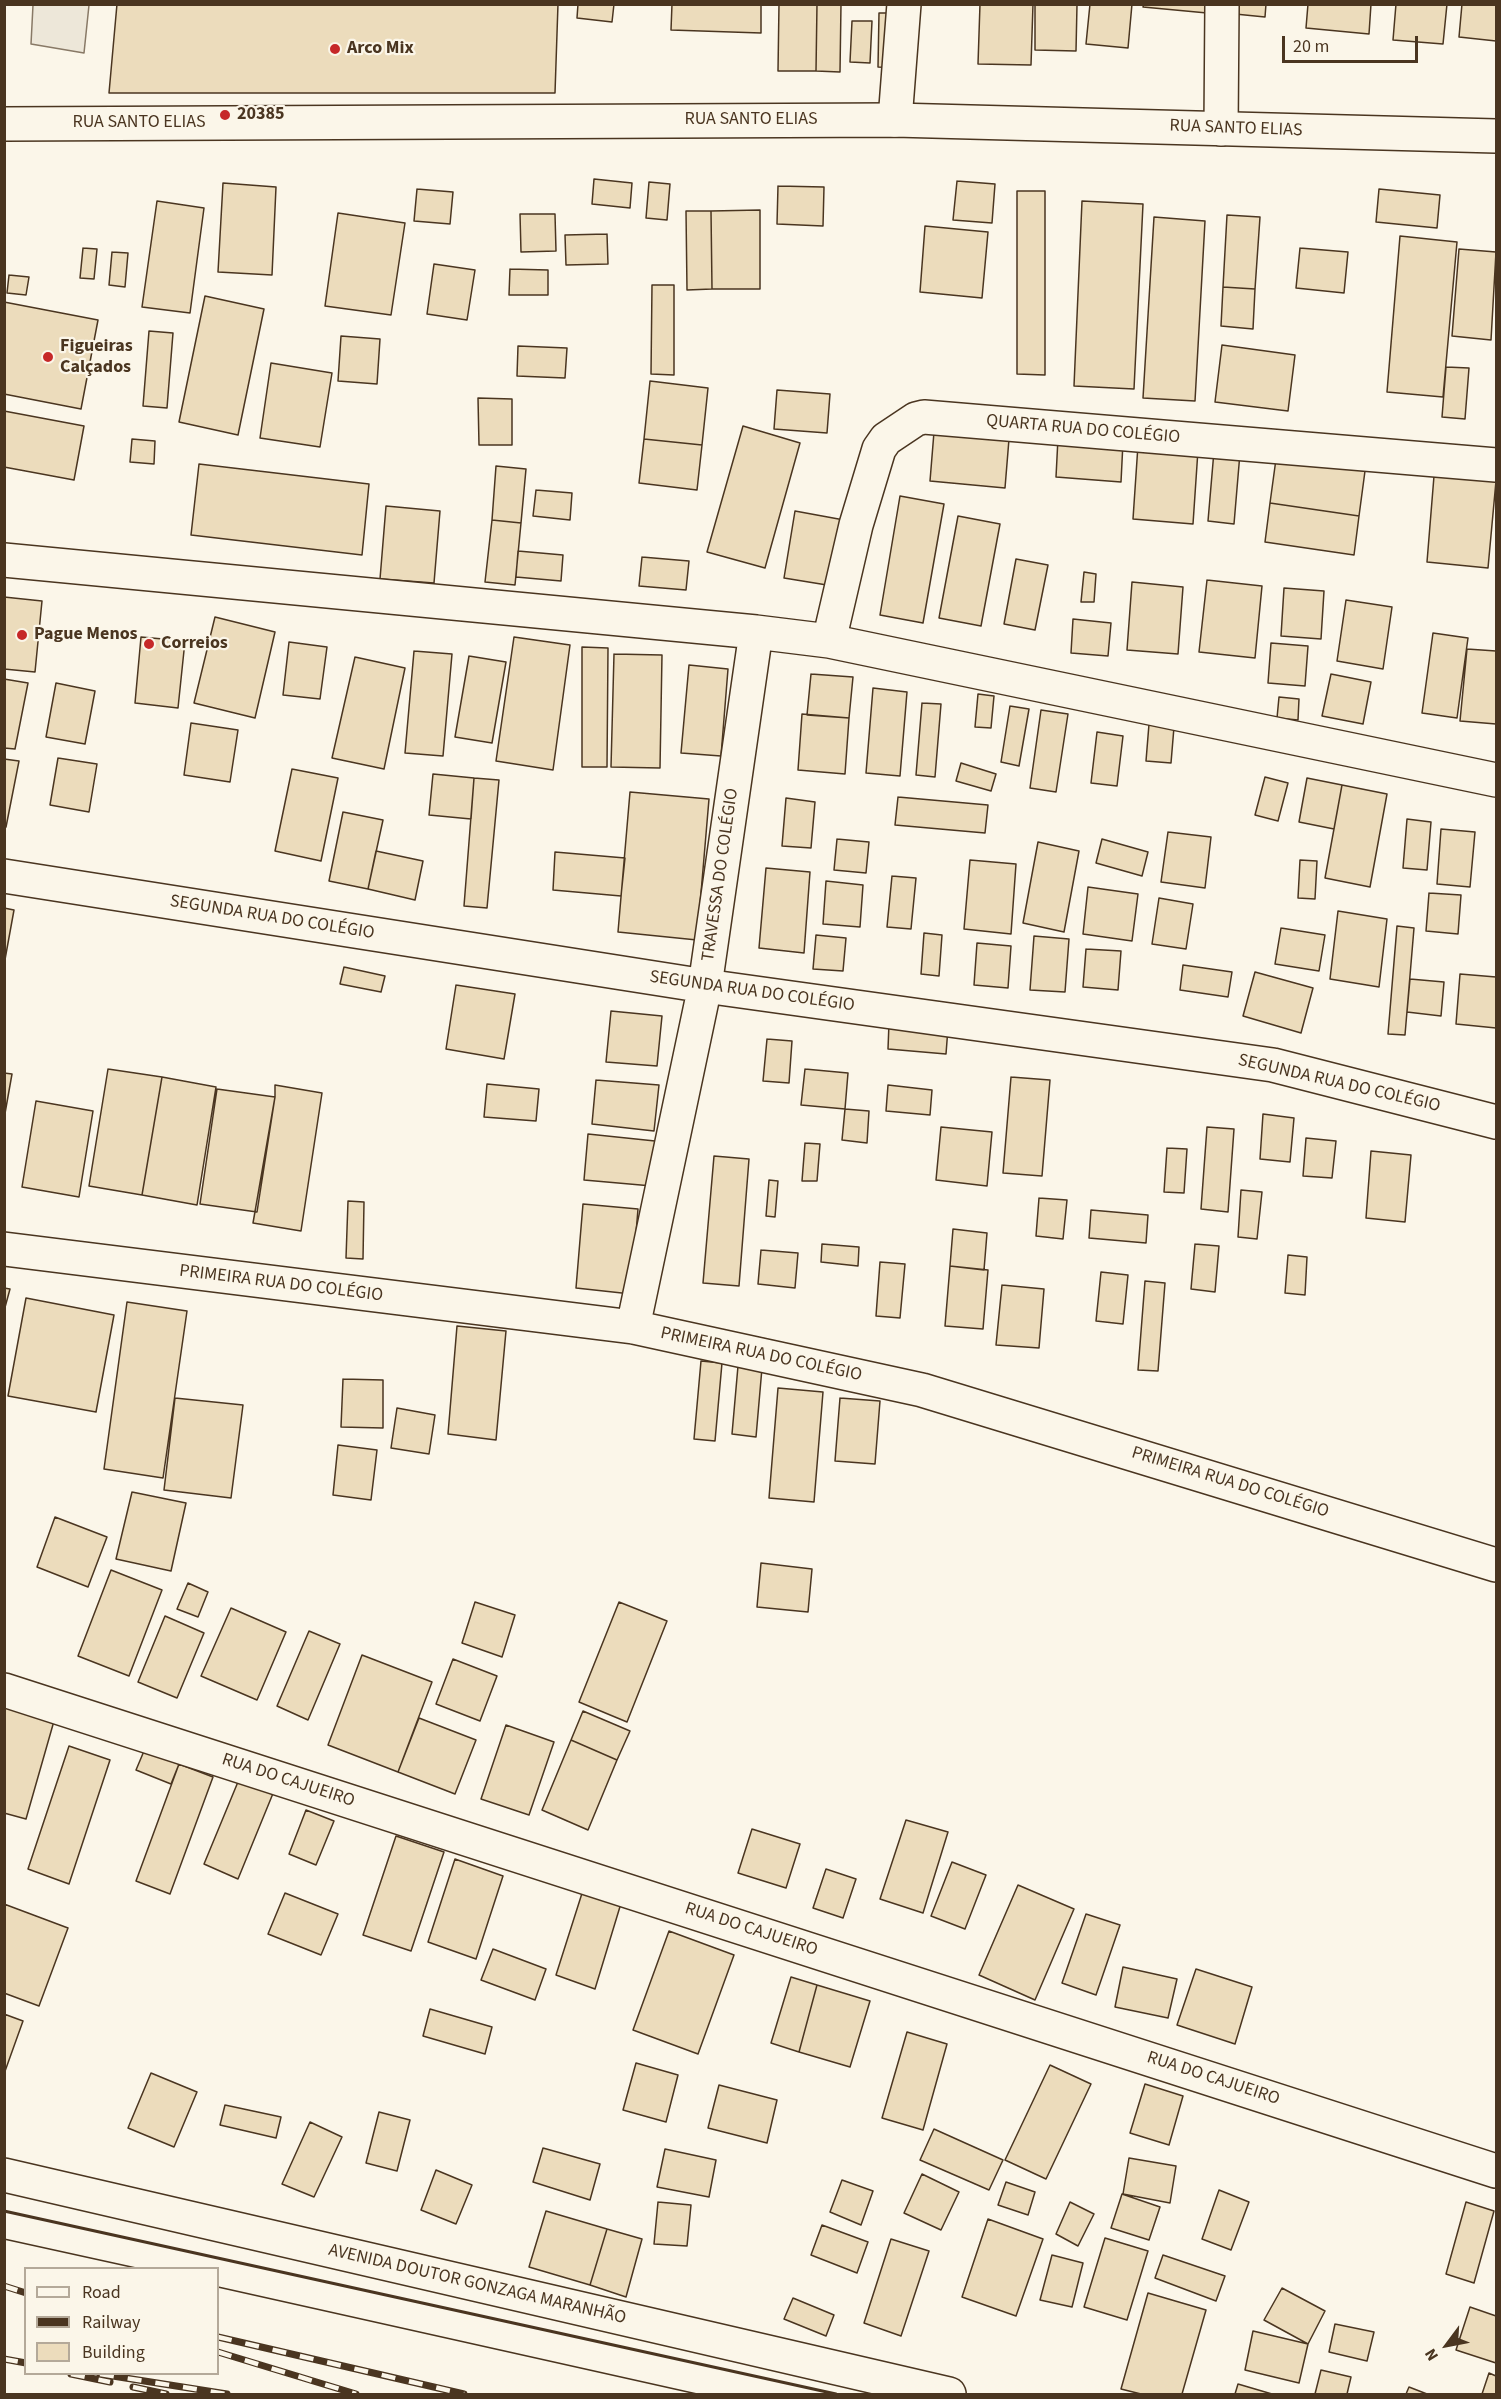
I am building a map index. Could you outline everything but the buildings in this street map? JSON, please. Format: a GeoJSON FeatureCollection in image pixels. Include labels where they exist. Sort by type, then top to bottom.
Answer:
{"type":"FeatureCollection","features":[{"type":"Feature","properties":{"kind":"street"},"geometry":{"type":"LineString","coordinates":[[895,120],[904,4]]}},
{"type":"Feature","properties":{"kind":"street"},"geometry":{"type":"LineString","coordinates":[[1221,129],[1222,4]]}},
{"type":"Feature","properties":{"kind":"street","name":"RUA SANTO ELIAS"},"geometry":{"type":"LineString","coordinates":[[4,124],[895,120],[1497,136]]}},
{"type":"Feature","properties":{"kind":"street","name":"QUARTA RUA DO COLÉGIO"},"geometry":{"type":"LineString","coordinates":[[829,641],[856,525],[879,449],[886,439],[916,419],[924,417],[1497,465]]}},
{"type":"Feature","properties":{"kind":"street"},"geometry":{"type":"LineString","coordinates":[[4,560],[756,632],[829,641],[1497,780]]}},
{"type":"Feature","properties":{"kind":"street","name":"TRAVESSA DO COLÉGIO"},"geometry":{"type":"LineString","coordinates":[[633,1327],[705,986],[756,632]]}},
{"type":"Feature","properties":{"kind":"street","name":"SEGUNDA RUA DO COLÉGIO"},"geometry":{"type":"LineString","coordinates":[[4,876],[705,986],[1273,1065],[1497,1122]]}},
{"type":"Feature","properties":{"kind":"street","name":"PRIMEIRA RUA DO COLÉGIO"},"geometry":{"type":"LineString","coordinates":[[4,1249],[633,1327],[922,1390],[1497,1564]]}},
{"type":"Feature","properties":{"kind":"street","name":"RUA DO CAJUEIRO"},"geometry":{"type":"LineString","coordinates":[[4,1690],[1497,2171]]}},
{"type":"Feature","properties":{"kind":"street","name":"AVENIDA DOUTOR GONZAGA MARANHÃO"},"geometry":{"type":"LineString","coordinates":[[4,2175],[949,2394]]}},
{"type":"Feature","properties":{"kind":"shaded area"},"geometry":{"type":"Polygon","coordinates":[[[33,5],[89,5],[84,53],[31,44],[33,5]]]}},
{"type":"Feature","properties":{"kind":"tram line"},"geometry":{"type":"LineString","coordinates":[[4,2239],[131,2267]]}},
{"type":"Feature","properties":{"kind":"tram line"},"geometry":{"type":"LineString","coordinates":[[219,2287],[697,2394]]}},
{"type":"Feature","properties":{"kind":"railway"},"geometry":{"type":"LineString","coordinates":[[4,2286],[24,2292]]}},
{"type":"Feature","properties":{"kind":"railway"},"geometry":{"type":"LineString","coordinates":[[219,2337],[464,2394]]}},
{"type":"Feature","properties":{"kind":"railway"},"geometry":{"type":"LineString","coordinates":[[219,2352],[356,2394]]}},
{"type":"Feature","properties":{"kind":"railway"},"geometry":{"type":"LineString","coordinates":[[4,2359],[24,2363]]}},
{"type":"Feature","properties":{"kind":"railway"},"geometry":{"type":"LineString","coordinates":[[76,2375],[110,2382]]}},
{"type":"Feature","properties":{"kind":"railway"},"geometry":{"type":"LineString","coordinates":[[106,2375],[227,2394]]}},
{"type":"Feature","properties":{"kind":"railway"},"geometry":{"type":"LineString","coordinates":[[133,2387],[166,2394]]}},
{"type":"Feature","properties":{"kind":"wall"},"geometry":{"type":"LineString","coordinates":[[4,2211],[836,2394]]}},
{"type":"Feature","properties":{"kind":"place","name":"Arco Mix"},"geometry":{"type":"Point","coordinates":[335,49]}},
{"type":"Feature","properties":{"kind":"place","name":"20385"},"geometry":{"type":"Point","coordinates":[225,115]}},
{"type":"Feature","properties":{"kind":"place","name":"Figueiras Calçados"},"geometry":{"type":"Point","coordinates":[48,357]}},
{"type":"Feature","properties":{"kind":"place","name":"Pague Menos"},"geometry":{"type":"Point","coordinates":[22,635]}},
{"type":"Feature","properties":{"kind":"place","name":"Correios"},"geometry":{"type":"Point","coordinates":[149,644]}}]}
